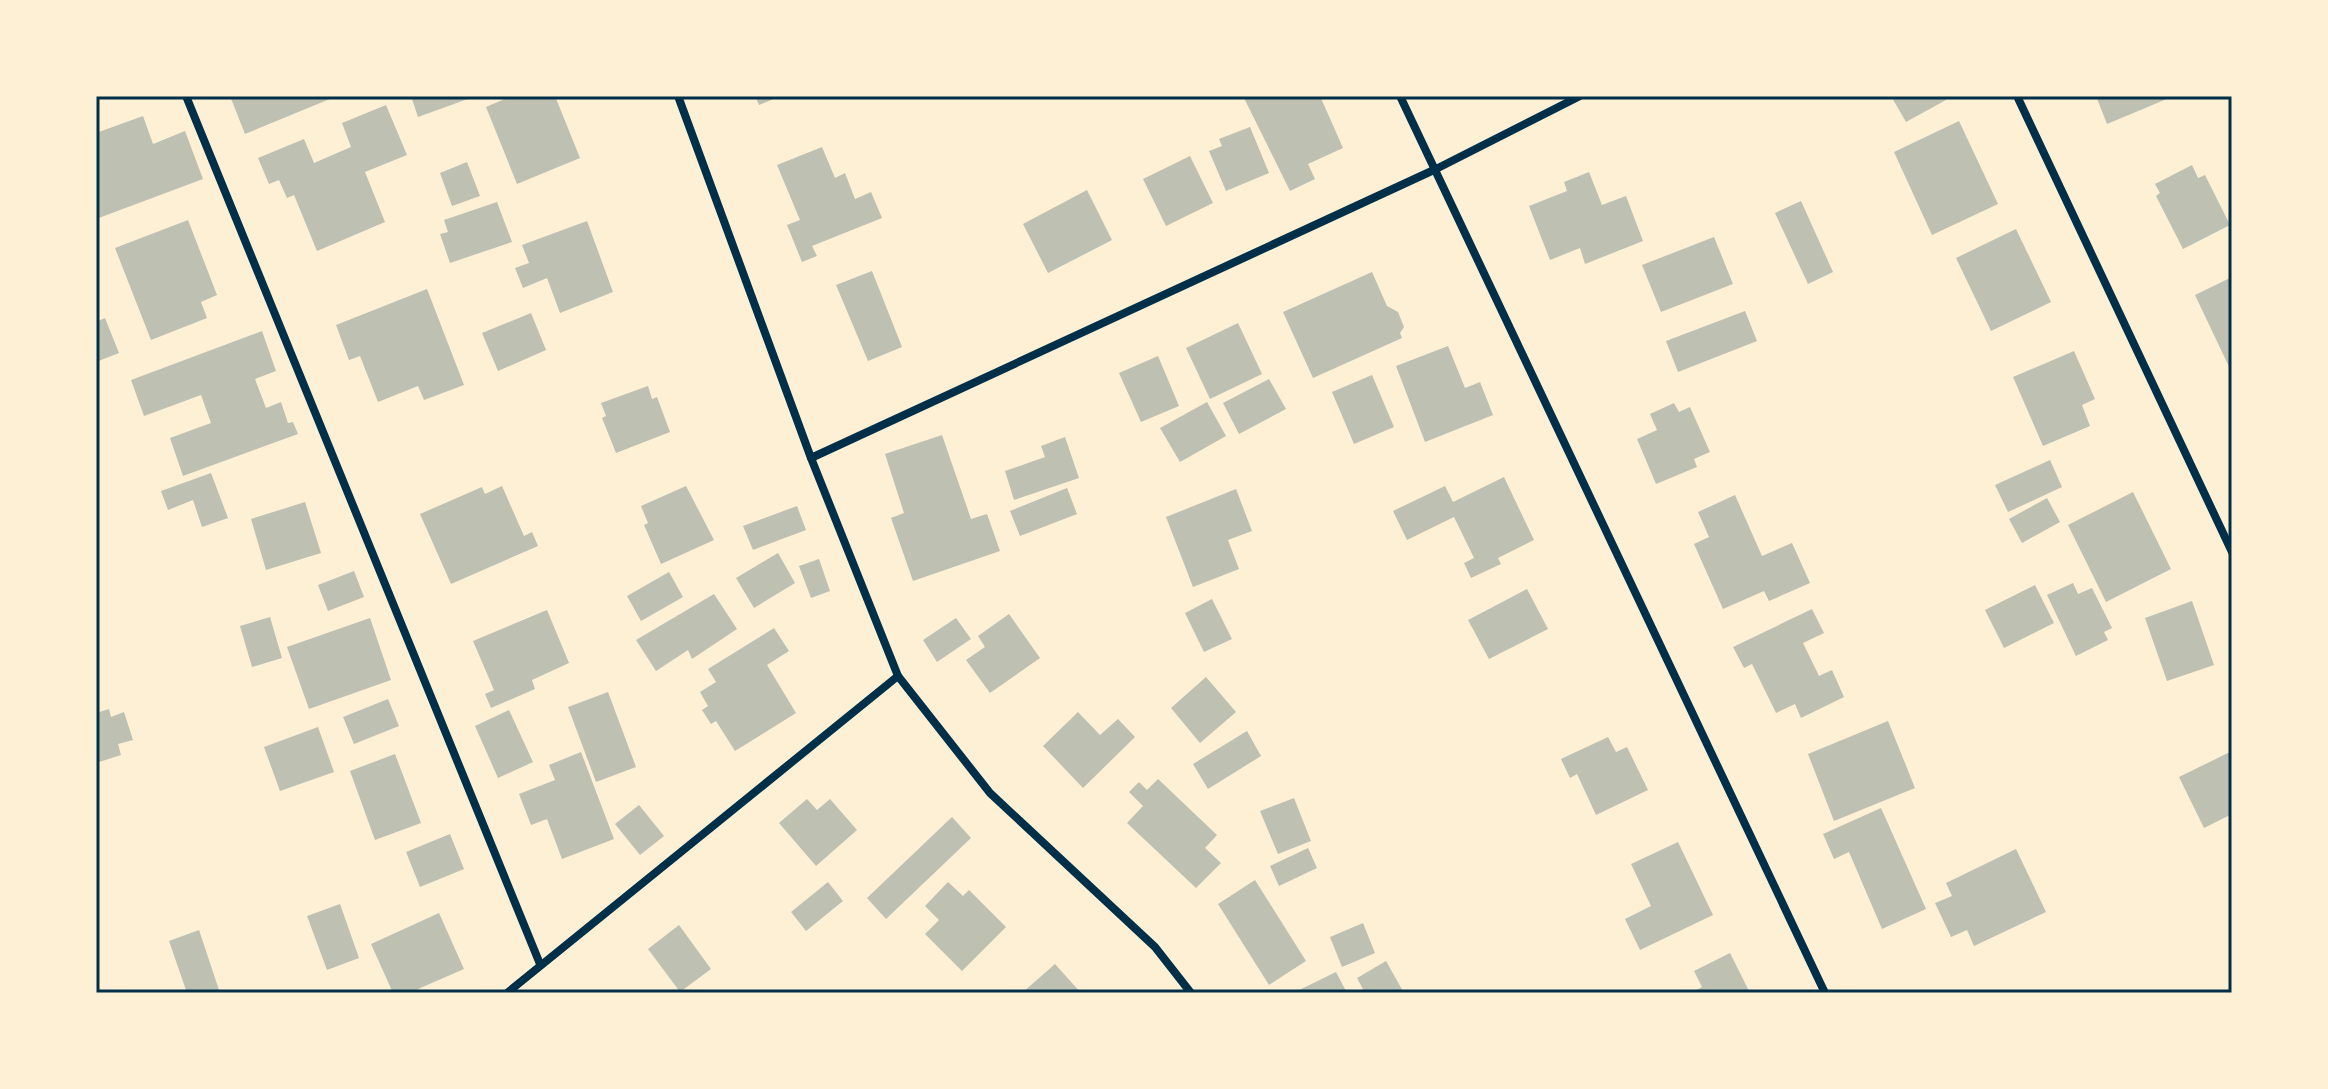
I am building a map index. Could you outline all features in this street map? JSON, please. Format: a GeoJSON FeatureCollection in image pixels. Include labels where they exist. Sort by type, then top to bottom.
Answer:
{"type":"FeatureCollection","features":[{"type":"Feature","properties":{"kind":"street"},"geometry":{"type":"LineString","coordinates":[[186,96],[540,964]]}},
{"type":"Feature","properties":{"kind":"street"},"geometry":{"type":"LineString","coordinates":[[678,96],[811,458],[898,676],[990,793],[1155,947],[1191,993]]}},
{"type":"Feature","properties":{"kind":"street"},"geometry":{"type":"LineString","coordinates":[[1400,96],[1825,993]]}},
{"type":"Feature","properties":{"kind":"street"},"geometry":{"type":"LineString","coordinates":[[811,458],[1436,169],[1580,96]]}},
{"type":"Feature","properties":{"kind":"street"},"geometry":{"type":"LineString","coordinates":[[2017,96],[2232,552]]}},
{"type":"Feature","properties":{"kind":"street"},"geometry":{"type":"LineString","coordinates":[[507,993],[898,676]]}},
{"type":"Feature","properties":{"kind":"building"},"geometry":{"type":"Polygon","coordinates":[[[230,96],[337,96],[245,134],[230,96]]]}},
{"type":"Feature","properties":{"kind":"building"},"geometry":{"type":"Polygon","coordinates":[[[411,96],[476,96],[418,117],[411,96]]]}},
{"type":"Feature","properties":{"kind":"building"},"geometry":{"type":"Polygon","coordinates":[[[512,96],[555,96],[580,158],[517,184],[486,107],[512,96]]]}},
{"type":"Feature","properties":{"kind":"building"},"geometry":{"type":"Polygon","coordinates":[[[755,96],[781,96],[759,105],[755,96]]]}},
{"type":"Feature","properties":{"kind":"building"},"geometry":{"type":"Polygon","coordinates":[[[1243,96],[1320,96],[1343,148],[1308,164],[1315,179],[1290,191],[1243,96]]]}},
{"type":"Feature","properties":{"kind":"building"},"geometry":{"type":"Polygon","coordinates":[[[1891,96],[1944,96],[1946,100],[1906,122],[1891,96]]]}},
{"type":"Feature","properties":{"kind":"building"},"geometry":{"type":"Polygon","coordinates":[[[2096,96],[2174,96],[2107,124],[2096,96]]]}},
{"type":"Feature","properties":{"kind":"building"},"geometry":{"type":"Polygon","coordinates":[[[386,105],[407,155],[365,172],[385,222],[317,251],[294,195],[287,198],[279,180],[269,184],[258,158],[304,139],[314,163],[351,147],[342,123],[386,105]]]}},
{"type":"Feature","properties":{"kind":"building"},"geometry":{"type":"Polygon","coordinates":[[[143,116],[153,144],[185,131],[203,179],[96,219],[96,133],[143,116]]]}},
{"type":"Feature","properties":{"kind":"building"},"geometry":{"type":"Polygon","coordinates":[[[1959,121],[1998,204],[1932,235],[1894,152],[1959,121]]]}},
{"type":"Feature","properties":{"kind":"building"},"geometry":{"type":"Polygon","coordinates":[[[1250,127],[1269,173],[1226,191],[1209,151],[1222,146],[1219,139],[1250,127]]]}},
{"type":"Feature","properties":{"kind":"building"},"geometry":{"type":"Polygon","coordinates":[[[822,147],[835,178],[845,173],[855,199],[871,192],[882,218],[812,246],[817,256],[802,262],[787,225],[800,220],[777,165],[822,147]]]}},
{"type":"Feature","properties":{"kind":"building"},"geometry":{"type":"Polygon","coordinates":[[[1190,156],[1213,203],[1166,226],[1143,179],[1190,156]]]}},
{"type":"Feature","properties":{"kind":"building"},"geometry":{"type":"Polygon","coordinates":[[[467,162],[480,196],[452,206],[440,173],[467,162]]]}},
{"type":"Feature","properties":{"kind":"building"},"geometry":{"type":"Polygon","coordinates":[[[2192,165],[2198,178],[2205,175],[2230,225],[2183,249],[2156,196],[2160,193],[2155,184],[2192,165]]]}},
{"type":"Feature","properties":{"kind":"building"},"geometry":{"type":"Polygon","coordinates":[[[1589,172],[1602,205],[1626,196],[1643,241],[1585,264],[1580,248],[1550,260],[1529,206],[1567,191],[1564,182],[1589,172]]]}},
{"type":"Feature","properties":{"kind":"building"},"geometry":{"type":"Polygon","coordinates":[[[1087,190],[1112,240],[1048,273],[1023,224],[1087,190]]]}},
{"type":"Feature","properties":{"kind":"building"},"geometry":{"type":"Polygon","coordinates":[[[1801,201],[1833,272],[1808,284],[1775,213],[1801,201]]]}},
{"type":"Feature","properties":{"kind":"building"},"geometry":{"type":"Polygon","coordinates":[[[497,202],[512,242],[450,263],[440,234],[448,232],[444,220],[497,202]]]}},
{"type":"Feature","properties":{"kind":"building"},"geometry":{"type":"Polygon","coordinates":[[[188,220],[217,295],[201,302],[207,318],[151,340],[115,248],[188,220]]]}},
{"type":"Feature","properties":{"kind":"building"},"geometry":{"type":"Polygon","coordinates":[[[587,221],[613,292],[560,313],[547,278],[523,288],[515,268],[529,263],[522,245],[587,221]]]}},
{"type":"Feature","properties":{"kind":"building"},"geometry":{"type":"Polygon","coordinates":[[[2016,229],[2051,302],[1991,331],[1956,258],[2016,229]]]}},
{"type":"Feature","properties":{"kind":"building"},"geometry":{"type":"Polygon","coordinates":[[[1714,237],[1733,284],[1661,312],[1642,265],[1714,237]]]}},
{"type":"Feature","properties":{"kind":"building"},"geometry":{"type":"Polygon","coordinates":[[[872,271],[902,347],[868,361],[836,285],[872,271]]]}},
{"type":"Feature","properties":{"kind":"building"},"geometry":{"type":"Polygon","coordinates":[[[1372,272],[1387,306],[1398,312],[1404,327],[1400,333],[1402,338],[1313,378],[1283,312],[1372,272]]]}},
{"type":"Feature","properties":{"kind":"building"},"geometry":{"type":"Polygon","coordinates":[[[2232,277],[2232,373],[2195,295],[2232,277]]]}},
{"type":"Feature","properties":{"kind":"building"},"geometry":{"type":"Polygon","coordinates":[[[427,289],[464,385],[424,400],[418,386],[378,402],[360,356],[349,360],[336,325],[427,289]]]}},
{"type":"Feature","properties":{"kind":"building"},"geometry":{"type":"Polygon","coordinates":[[[1745,311],[1757,341],[1678,372],[1666,341],[1745,311]]]}},
{"type":"Feature","properties":{"kind":"building"},"geometry":{"type":"Polygon","coordinates":[[[531,313],[546,350],[498,371],[482,333],[531,313]]]}},
{"type":"Feature","properties":{"kind":"building"},"geometry":{"type":"Polygon","coordinates":[[[105,318],[119,353],[96,362],[96,322],[105,318]]]}},
{"type":"Feature","properties":{"kind":"building"},"geometry":{"type":"Polygon","coordinates":[[[1238,323],[1262,374],[1210,399],[1186,348],[1238,323]]]}},
{"type":"Feature","properties":{"kind":"building"},"geometry":{"type":"Polygon","coordinates":[[[262,331],[276,371],[255,379],[266,408],[281,402],[288,423],[293,422],[298,434],[183,476],[170,438],[211,423],[201,395],[144,416],[131,380],[262,331]]]}},
{"type":"Feature","properties":{"kind":"building"},"geometry":{"type":"Polygon","coordinates":[[[1448,346],[1465,388],[1480,382],[1493,415],[1425,442],[1396,366],[1448,346]]]}},
{"type":"Feature","properties":{"kind":"building"},"geometry":{"type":"Polygon","coordinates":[[[2074,351],[2095,399],[2082,405],[2090,426],[2043,446],[2013,377],[2074,351]]]}},
{"type":"Feature","properties":{"kind":"building"},"geometry":{"type":"Polygon","coordinates":[[[1158,356],[1179,406],[1141,422],[1119,373],[1158,356]]]}},
{"type":"Feature","properties":{"kind":"building"},"geometry":{"type":"Polygon","coordinates":[[[1372,375],[1394,427],[1354,444],[1332,392],[1372,375]]]}},
{"type":"Feature","properties":{"kind":"building"},"geometry":{"type":"Polygon","coordinates":[[[1269,379],[1286,409],[1239,434],[1223,403],[1269,379]]]}},
{"type":"Feature","properties":{"kind":"building"},"geometry":{"type":"Polygon","coordinates":[[[648,386],[652,399],[657,397],[670,432],[616,453],[602,418],[606,416],[601,403],[648,386]]]}},
{"type":"Feature","properties":{"kind":"building"},"geometry":{"type":"Polygon","coordinates":[[[1207,402],[1226,436],[1180,462],[1160,428],[1207,402]]]}},
{"type":"Feature","properties":{"kind":"building"},"geometry":{"type":"Polygon","coordinates":[[[1674,403],[1679,412],[1690,407],[1710,452],[1694,459],[1697,467],[1656,484],[1637,439],[1657,430],[1650,414],[1674,403]]]}},
{"type":"Feature","properties":{"kind":"building"},"geometry":{"type":"Polygon","coordinates":[[[942,435],[971,519],[987,514],[1000,551],[913,581],[891,518],[904,513],[885,454],[942,435]]]}},
{"type":"Feature","properties":{"kind":"building"},"geometry":{"type":"Polygon","coordinates":[[[1065,437],[1079,478],[1014,500],[1005,471],[1045,457],[1041,446],[1065,437]]]}},
{"type":"Feature","properties":{"kind":"building"},"geometry":{"type":"Polygon","coordinates":[[[2050,460],[2062,487],[2008,512],[1995,485],[2050,460]]]}},
{"type":"Feature","properties":{"kind":"building"},"geometry":{"type":"Polygon","coordinates":[[[211,473],[228,518],[202,527],[193,500],[168,510],[161,491],[211,473]]]}},
{"type":"Feature","properties":{"kind":"building"},"geometry":{"type":"Polygon","coordinates":[[[1504,477],[1534,540],[1498,558],[1501,564],[1471,578],[1464,563],[1474,558],[1454,517],[1407,540],[1393,511],[1445,486],[1453,502],[1504,477]]]}},
{"type":"Feature","properties":{"kind":"building"},"geometry":{"type":"Polygon","coordinates":[[[502,486],[524,536],[532,532],[538,546],[451,584],[420,514],[482,487],[485,494],[502,486]]]}},
{"type":"Feature","properties":{"kind":"building"},"geometry":{"type":"Polygon","coordinates":[[[686,486],[714,540],[661,564],[644,525],[648,523],[641,506],[686,486]]]}},
{"type":"Feature","properties":{"kind":"building"},"geometry":{"type":"Polygon","coordinates":[[[1067,488],[1077,514],[1020,536],[1010,511],[1067,488]]]}},
{"type":"Feature","properties":{"kind":"building"},"geometry":{"type":"Polygon","coordinates":[[[1236,489],[1252,531],[1228,540],[1239,569],[1193,587],[1166,517],[1236,489]]]}},
{"type":"Feature","properties":{"kind":"building"},"geometry":{"type":"Polygon","coordinates":[[[2133,492],[2171,569],[2106,602],[2068,525],[2133,492]]]}},
{"type":"Feature","properties":{"kind":"building"},"geometry":{"type":"Polygon","coordinates":[[[1735,495],[1762,556],[1792,543],[1810,583],[1769,601],[1764,591],[1723,609],[1694,544],[1709,537],[1698,512],[1735,495]]]}},
{"type":"Feature","properties":{"kind":"building"},"geometry":{"type":"Polygon","coordinates":[[[2047,498],[2060,522],[2022,543],[2009,519],[2047,498]]]}},
{"type":"Feature","properties":{"kind":"building"},"geometry":{"type":"Polygon","coordinates":[[[305,502],[321,553],[266,570],[251,519],[305,502]]]}},
{"type":"Feature","properties":{"kind":"building"},"geometry":{"type":"Polygon","coordinates":[[[797,506],[806,530],[753,550],[743,526],[797,506]]]}},
{"type":"Feature","properties":{"kind":"building"},"geometry":{"type":"Polygon","coordinates":[[[778,553],[795,583],[754,608],[736,578],[778,553]]]}},
{"type":"Feature","properties":{"kind":"building"},"geometry":{"type":"Polygon","coordinates":[[[819,559],[830,591],[811,598],[799,566],[819,559]]]}},
{"type":"Feature","properties":{"kind":"building"},"geometry":{"type":"Polygon","coordinates":[[[354,571],[364,597],[328,611],[318,585],[354,571]]]}},
{"type":"Feature","properties":{"kind":"building"},"geometry":{"type":"Polygon","coordinates":[[[669,572],[683,597],[641,621],[627,596],[669,572]]]}},
{"type":"Feature","properties":{"kind":"building"},"geometry":{"type":"Polygon","coordinates":[[[2073,583],[2078,594],[2092,588],[2112,628],[2104,632],[2108,640],[2076,656],[2047,595],[2073,583]]]}},
{"type":"Feature","properties":{"kind":"building"},"geometry":{"type":"Polygon","coordinates":[[[2035,585],[2054,623],[2004,648],[1985,610],[2035,585]]]}},
{"type":"Feature","properties":{"kind":"building"},"geometry":{"type":"Polygon","coordinates":[[[1527,589],[1548,629],[1489,659],[1468,620],[1527,589]]]}},
{"type":"Feature","properties":{"kind":"building"},"geometry":{"type":"Polygon","coordinates":[[[714,594],[737,629],[692,659],[688,650],[656,671],[636,640],[714,594]]]}},
{"type":"Feature","properties":{"kind":"building"},"geometry":{"type":"Polygon","coordinates":[[[1212,599],[1232,639],[1204,652],[1185,613],[1212,599]]]}},
{"type":"Feature","properties":{"kind":"building"},"geometry":{"type":"Polygon","coordinates":[[[2192,601],[2214,665],[2167,681],[2145,618],[2192,601]]]}},
{"type":"Feature","properties":{"kind":"building"},"geometry":{"type":"Polygon","coordinates":[[[1812,609],[1824,633],[1803,643],[1819,676],[1832,670],[1844,697],[1801,718],[1795,704],[1776,713],[1752,664],[1744,668],[1733,647],[1812,609]]]}},
{"type":"Feature","properties":{"kind":"building"},"geometry":{"type":"Polygon","coordinates":[[[547,610],[569,663],[532,680],[535,689],[491,708],[485,694],[494,690],[473,641],[547,610]]]}},
{"type":"Feature","properties":{"kind":"building"},"geometry":{"type":"Polygon","coordinates":[[[1009,614],[1040,658],[990,693],[966,660],[985,647],[978,636],[1009,614]]]}},
{"type":"Feature","properties":{"kind":"building"},"geometry":{"type":"Polygon","coordinates":[[[270,617],[282,658],[252,667],[240,626],[270,617]]]}},
{"type":"Feature","properties":{"kind":"building"},"geometry":{"type":"Polygon","coordinates":[[[370,618],[391,680],[309,709],[287,647],[370,618]]]}},
{"type":"Feature","properties":{"kind":"building"},"geometry":{"type":"Polygon","coordinates":[[[956,618],[971,639],[937,662],[923,640],[956,618]]]}},
{"type":"Feature","properties":{"kind":"building"},"geometry":{"type":"Polygon","coordinates":[[[774,628],[789,651],[767,665],[796,713],[735,751],[716,721],[711,724],[702,710],[708,706],[700,692],[716,682],[708,669],[774,628]]]}},
{"type":"Feature","properties":{"kind":"building"},"geometry":{"type":"Polygon","coordinates":[[[1206,677],[1236,712],[1200,743],[1171,708],[1206,677]]]}},
{"type":"Feature","properties":{"kind":"building"},"geometry":{"type":"Polygon","coordinates":[[[608,692],[636,767],[596,782],[568,707],[608,692]]]}},
{"type":"Feature","properties":{"kind":"building"},"geometry":{"type":"Polygon","coordinates":[[[388,699],[399,726],[354,744],[343,717],[388,699]]]}},
{"type":"Feature","properties":{"kind":"building"},"geometry":{"type":"Polygon","coordinates":[[[109,709],[111,717],[124,712],[133,740],[118,744],[121,755],[96,763],[96,713],[109,709]]]}},
{"type":"Feature","properties":{"kind":"building"},"geometry":{"type":"Polygon","coordinates":[[[509,710],[533,762],[498,778],[475,726],[509,710]]]}},
{"type":"Feature","properties":{"kind":"building"},"geometry":{"type":"Polygon","coordinates":[[[1078,712],[1100,735],[1118,719],[1135,737],[1083,788],[1043,746],[1078,712]]]}},
{"type":"Feature","properties":{"kind":"building"},"geometry":{"type":"Polygon","coordinates":[[[1888,721],[1915,788],[1834,821],[1808,754],[1888,721]]]}},
{"type":"Feature","properties":{"kind":"building"},"geometry":{"type":"Polygon","coordinates":[[[318,727],[334,772],[280,791],[264,747],[318,727]]]}},
{"type":"Feature","properties":{"kind":"building"},"geometry":{"type":"Polygon","coordinates":[[[1247,731],[1261,756],[1208,789],[1193,764],[1247,731]]]}},
{"type":"Feature","properties":{"kind":"building"},"geometry":{"type":"Polygon","coordinates":[[[1608,737],[1616,752],[1627,747],[1648,790],[1596,815],[1577,774],[1570,778],[1561,759],[1608,737]]]}},
{"type":"Feature","properties":{"kind":"building"},"geometry":{"type":"Polygon","coordinates":[[[2232,751],[2232,814],[2204,828],[2179,777],[2232,751]]]}},
{"type":"Feature","properties":{"kind":"building"},"geometry":{"type":"Polygon","coordinates":[[[581,752],[614,839],[562,859],[547,819],[531,825],[519,794],[555,780],[549,765],[581,752]]]}},
{"type":"Feature","properties":{"kind":"building"},"geometry":{"type":"Polygon","coordinates":[[[395,754],[421,823],[375,840],[350,771],[395,754]]]}},
{"type":"Feature","properties":{"kind":"building"},"geometry":{"type":"Polygon","coordinates":[[[1158,779],[1217,835],[1205,848],[1221,863],[1196,888],[1127,823],[1143,806],[1129,792],[1139,782],[1147,790],[1158,779]]]}},
{"type":"Feature","properties":{"kind":"building"},"geometry":{"type":"Polygon","coordinates":[[[1294,798],[1311,841],[1278,854],[1260,811],[1294,798]]]}},
{"type":"Feature","properties":{"kind":"building"},"geometry":{"type":"Polygon","coordinates":[[[807,799],[817,810],[830,799],[857,830],[816,866],[779,823],[807,799]]]}},
{"type":"Feature","properties":{"kind":"building"},"geometry":{"type":"Polygon","coordinates":[[[639,805],[664,836],[640,855],[615,824],[639,805]]]}},
{"type":"Feature","properties":{"kind":"building"},"geometry":{"type":"Polygon","coordinates":[[[1881,808],[1926,909],[1882,929],[1849,852],[1834,859],[1823,834],[1881,808]]]}},
{"type":"Feature","properties":{"kind":"building"},"geometry":{"type":"Polygon","coordinates":[[[952,817],[971,838],[886,919],[867,898],[952,817]]]}},
{"type":"Feature","properties":{"kind":"building"},"geometry":{"type":"Polygon","coordinates":[[[450,834],[464,869],[420,887],[406,852],[450,834]]]}},
{"type":"Feature","properties":{"kind":"building"},"geometry":{"type":"Polygon","coordinates":[[[1678,842],[1713,915],[1640,950],[1625,919],[1651,906],[1631,864],[1678,842]]]}},
{"type":"Feature","properties":{"kind":"building"},"geometry":{"type":"Polygon","coordinates":[[[1308,848],[1317,868],[1279,886],[1270,866],[1308,848]]]}},
{"type":"Feature","properties":{"kind":"building"},"geometry":{"type":"Polygon","coordinates":[[[2016,849],[2046,912],[1974,946],[1967,930],[1951,937],[1935,903],[1952,896],[1946,883],[2016,849]]]}},
{"type":"Feature","properties":{"kind":"building"},"geometry":{"type":"Polygon","coordinates":[[[1255,880],[1306,961],[1269,985],[1218,904],[1255,880]]]}},
{"type":"Feature","properties":{"kind":"building"},"geometry":{"type":"Polygon","coordinates":[[[828,882],[843,901],[806,931],[791,912],[828,882]]]}},
{"type":"Feature","properties":{"kind":"building"},"geometry":{"type":"Polygon","coordinates":[[[948,882],[963,896],[969,890],[1006,927],[962,971],[925,934],[939,920],[925,906],[948,882]]]}},
{"type":"Feature","properties":{"kind":"building"},"geometry":{"type":"Polygon","coordinates":[[[340,904],[359,958],[327,970],[307,916],[340,904]]]}},
{"type":"Feature","properties":{"kind":"building"},"geometry":{"type":"Polygon","coordinates":[[[439,913],[464,969],[409,993],[393,993],[371,944],[439,913]]]}},
{"type":"Feature","properties":{"kind":"building"},"geometry":{"type":"Polygon","coordinates":[[[1363,923],[1375,953],[1342,967],[1330,937],[1363,923]]]}},
{"type":"Feature","properties":{"kind":"building"},"geometry":{"type":"Polygon","coordinates":[[[679,925],[711,969],[680,992],[648,949],[679,925]]]}},
{"type":"Feature","properties":{"kind":"building"},"geometry":{"type":"Polygon","coordinates":[[[199,930],[220,993],[187,993],[169,941],[199,930]]]}},
{"type":"Feature","properties":{"kind":"building"},"geometry":{"type":"Polygon","coordinates":[[[1730,953],[1750,993],[1691,993],[1702,987],[1694,971],[1730,953]]]}},
{"type":"Feature","properties":{"kind":"building"},"geometry":{"type":"Polygon","coordinates":[[[1386,961],[1404,993],[1365,993],[1357,978],[1386,961]]]}},
{"type":"Feature","properties":{"kind":"building"},"geometry":{"type":"Polygon","coordinates":[[[1055,964],[1081,993],[1022,993],[1055,964]]]}},
{"type":"Feature","properties":{"kind":"building"},"geometry":{"type":"Polygon","coordinates":[[[1336,972],[1347,993],[1293,993],[1336,972]]]}}]}
